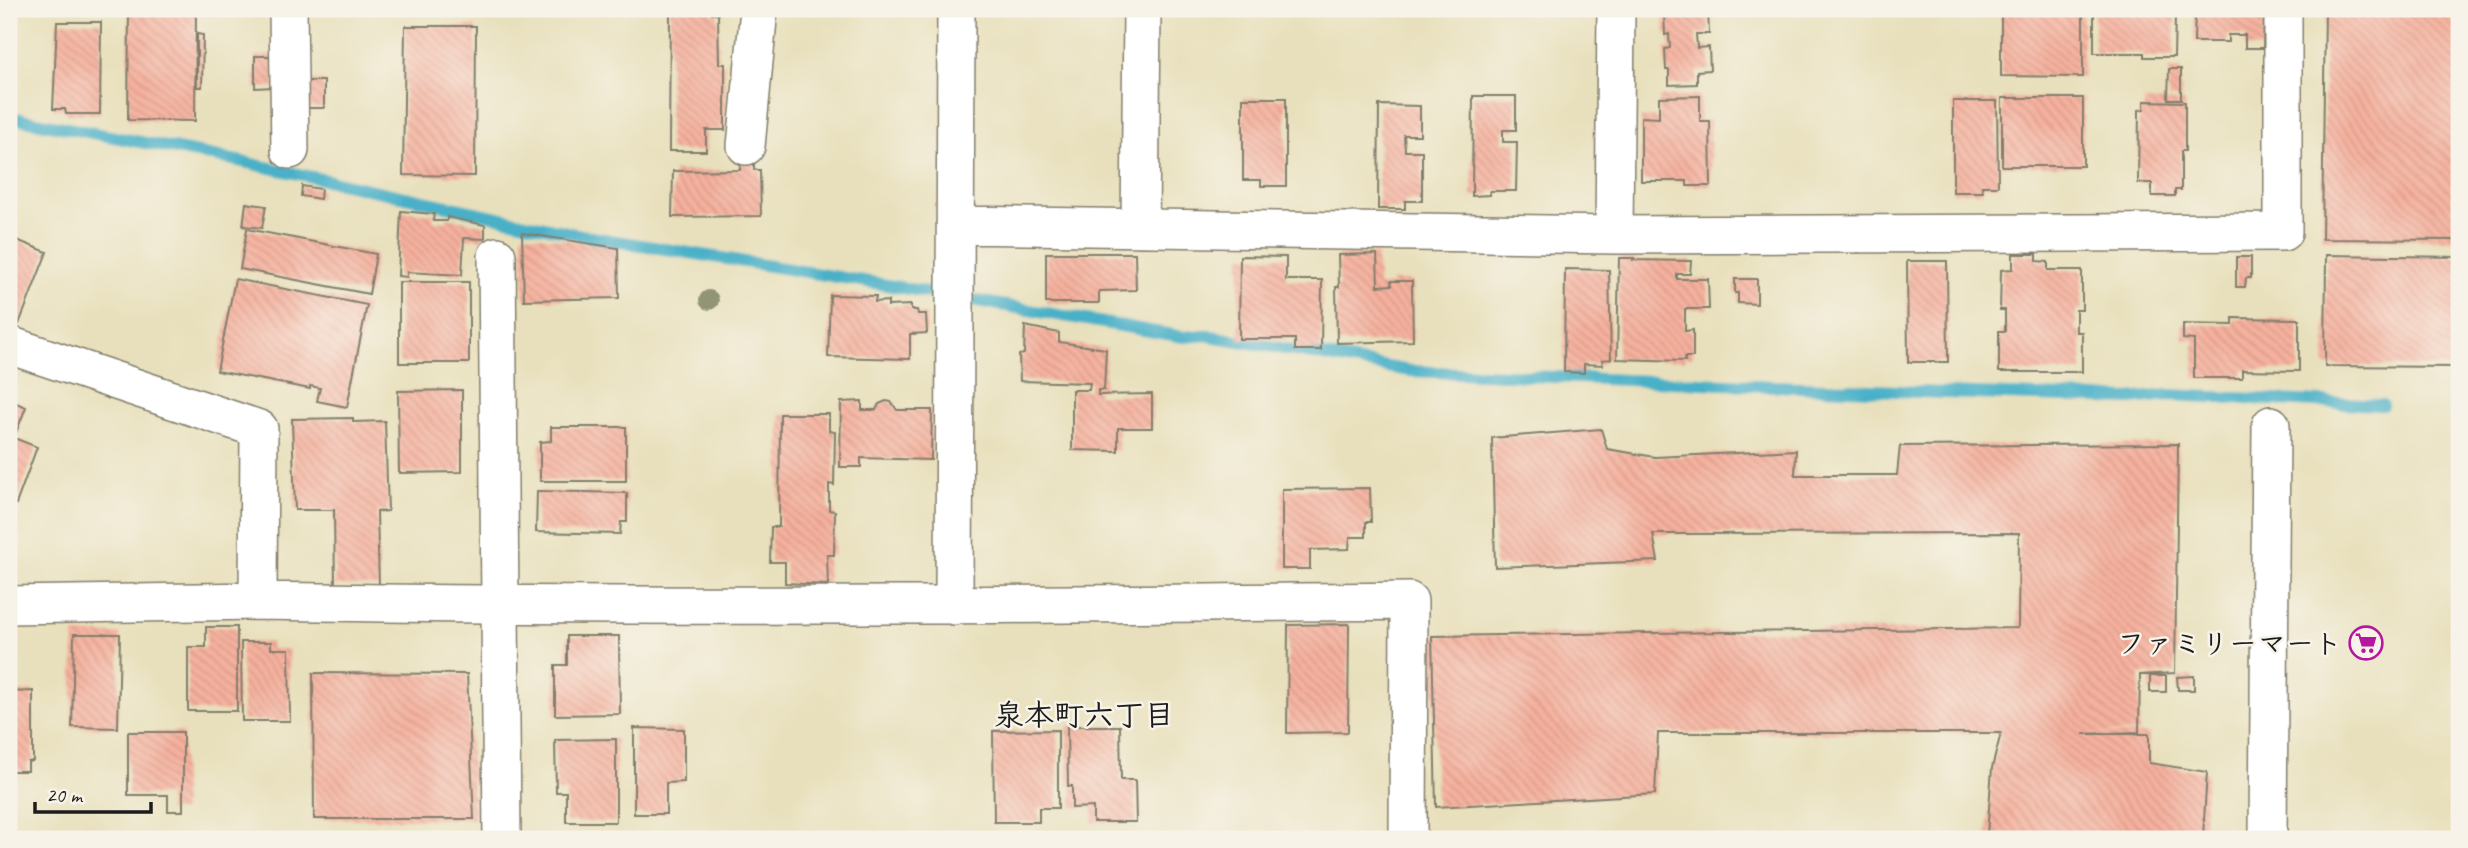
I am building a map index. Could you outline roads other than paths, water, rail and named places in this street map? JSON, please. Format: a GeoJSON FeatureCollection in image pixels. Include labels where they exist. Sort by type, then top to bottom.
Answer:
{"type":"FeatureCollection","features":[{"type":"Feature","properties":{"kind":"street"},"geometry":{"type":"LineString","coordinates":[[288,9],[290,150]]}},
{"type":"Feature","properties":{"kind":"street"},"geometry":{"type":"LineString","coordinates":[[746,146],[759,9]]}},
{"type":"Feature","properties":{"kind":"street"},"geometry":{"type":"LineString","coordinates":[[954,606],[956,9]]}},
{"type":"Feature","properties":{"kind":"street"},"geometry":{"type":"LineString","coordinates":[[1140,228],[1142,9]]}},
{"type":"Feature","properties":{"kind":"street"},"geometry":{"type":"LineString","coordinates":[[1614,235],[1616,9]]}},
{"type":"Feature","properties":{"kind":"street"},"geometry":{"type":"LineString","coordinates":[[956,225],[1614,235],[2283,232],[2283,9]]}},
{"type":"Feature","properties":{"kind":"street"},"geometry":{"type":"LineString","coordinates":[[498,257],[502,839]]}},
{"type":"Feature","properties":{"kind":"street"},"geometry":{"type":"LineString","coordinates":[[9,345],[259,429],[258,601]]}},
{"type":"Feature","properties":{"kind":"street"},"geometry":{"type":"LineString","coordinates":[[2268,839],[2271,425]]}},
{"type":"Feature","properties":{"kind":"street"},"geometry":{"type":"LineString","coordinates":[[9,605],[258,601],[501,606],[954,606],[1409,601],[1408,839]]}},
{"type":"Feature","properties":{"kind":"waterway"},"geometry":{"type":"LineString","coordinates":[[9,117],[224,158],[591,237],[1184,337],[1205,335],[1410,371],[1945,393],[2129,399],[2169,395],[2382,405]]}},
{"type":"Feature","properties":{"kind":"place","name":"ファミリーマート"},"geometry":{"type":"Point","coordinates":[2366,643]}},
{"type":"Feature","properties":{"kind":"district","name":"泉本町六丁目"},"geometry":{"type":"Point","coordinates":[1084,715]}}]}
